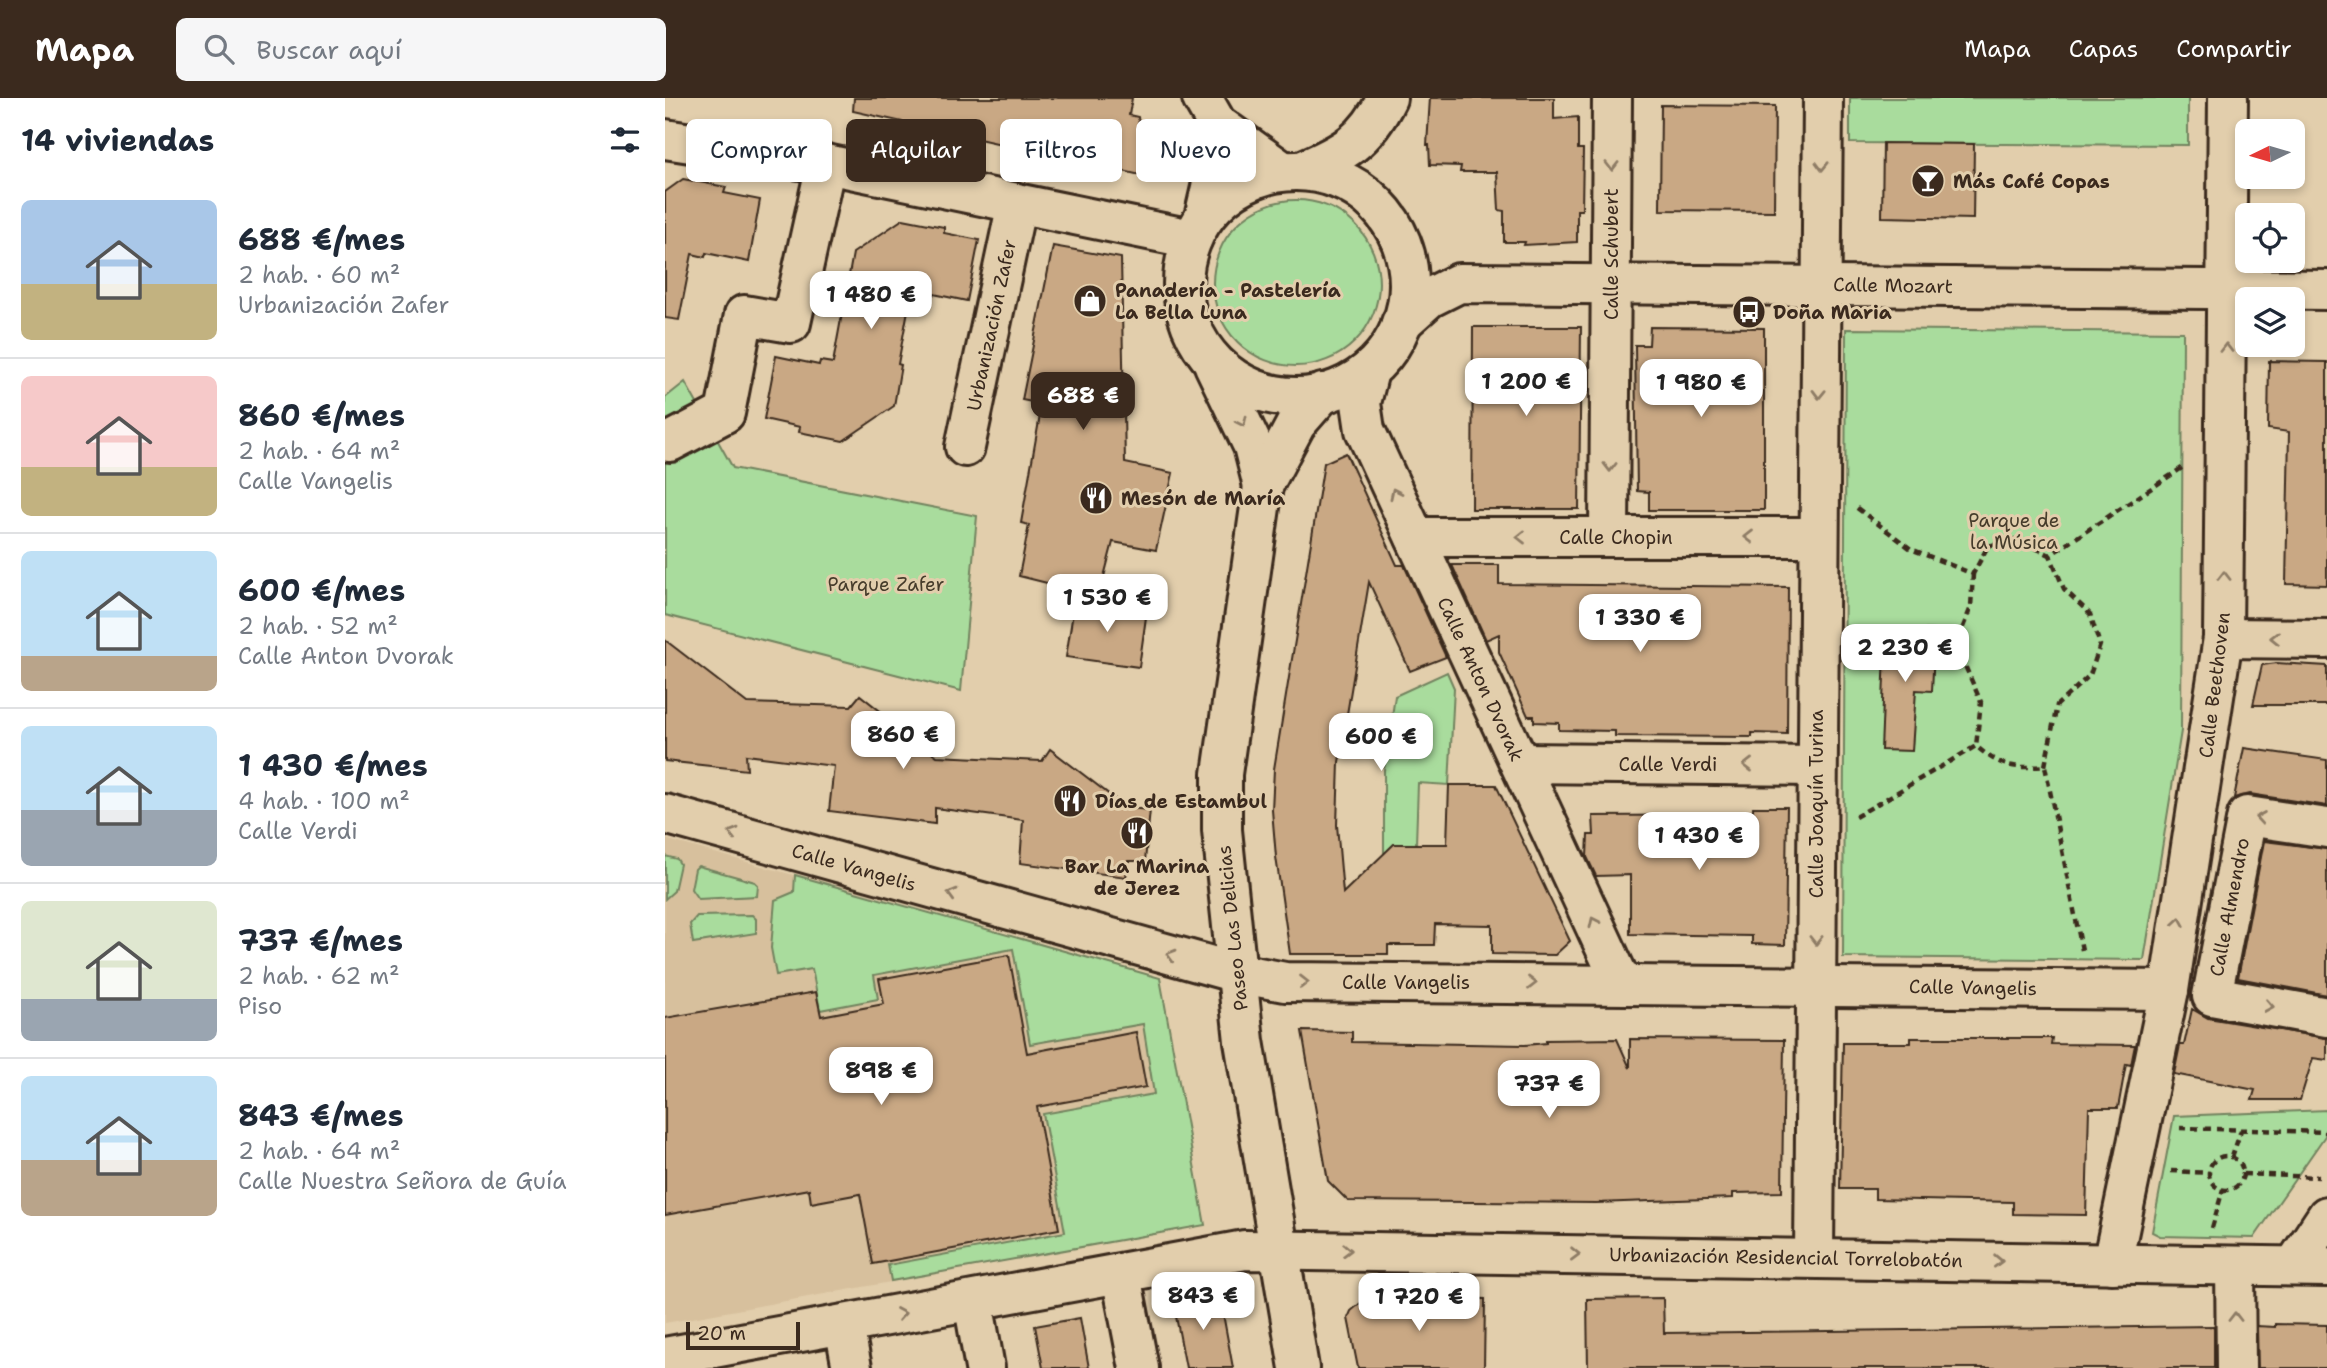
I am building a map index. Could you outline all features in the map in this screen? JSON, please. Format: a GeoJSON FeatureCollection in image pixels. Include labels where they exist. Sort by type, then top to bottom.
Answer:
{"type":"FeatureCollection","features":[{"type":"Feature","properties":{"kind":"street","name":"Calle Schubert"},"geometry":{"type":"LineString","coordinates":[[1609,537],[1612,98]]}},
{"type":"Feature","properties":{"kind":"street","name":"Calle Joaquín Turina"},"geometry":{"type":"LineString","coordinates":[[1814,1257],[1817,537],[1823,98]]}},
{"type":"Feature","properties":{"kind":"street","name":"Calle Beethoven"},"geometry":{"type":"LineString","coordinates":[[2112,1264],[2169,990],[2223,638],[2228,98]]}},
{"type":"Feature","properties":{"kind":"street"},"geometry":{"type":"LineString","coordinates":[[1210,111],[1291,170],[1313,171],[1348,182],[1380,206]]}},
{"type":"Feature","properties":{"kind":"street"},"geometry":{"type":"LineString","coordinates":[[1210,111],[1215,170],[1184,266],[1183,300],[1193,333],[1212,361],[1239,383],[1271,395],[1305,398],[1339,389],[1369,371],[1392,344],[1406,312],[1410,277],[1401,239],[1380,206],[1372,168],[1381,111]]}},
{"type":"Feature","properties":{"kind":"street"},"geometry":{"type":"LineString","coordinates":[[1198,229],[1213,205],[1240,184],[1343,153],[1381,111]]}},
{"type":"Feature","properties":{"kind":"street"},"geometry":{"type":"LineString","coordinates":[[665,139],[686,142]]}},
{"type":"Feature","properties":{"kind":"street"},"geometry":{"type":"LineString","coordinates":[[832,165],[1017,202],[1198,229]]}},
{"type":"Feature","properties":{"kind":"street"},"geometry":{"type":"LineString","coordinates":[[665,441],[670,442],[725,413],[744,315],[791,323],[823,182]]}},
{"type":"Feature","properties":{"kind":"street","name":"Urbanización Zafer"},"geometry":{"type":"LineString","coordinates":[[965,447],[1017,202]]}},
{"type":"Feature","properties":{"kind":"street","name":"Calle Mozart"},"geometry":{"type":"LineString","coordinates":[[1401,239],[1428,267],[1459,283],[2327,290]]}},
{"type":"Feature","properties":{"kind":"street","name":"Calle Mozart"},"geometry":{"type":"LineString","coordinates":[[1401,323],[1429,298],[1459,283]]}},
{"type":"Feature","properties":{"kind":"street","name":"Paseo Las Delicias"},"geometry":{"type":"LineString","coordinates":[[1212,361],[1253,446],[1263,486]]}},
{"type":"Feature","properties":{"kind":"street","name":"Calle Anton Dvorak"},"geometry":{"type":"LineString","coordinates":[[1369,371],[1361,403],[1365,430],[1622,984]]}},
{"type":"Feature","properties":{"kind":"street","name":"Paseo Las Delicias"},"geometry":{"type":"LineString","coordinates":[[1299,1368],[1258,1130],[1237,973],[1222,830],[1222,774],[1263,486],[1296,425],[1323,393]]}},
{"type":"Feature","properties":{"kind":"street","name":"Calle Chopin"},"geometry":{"type":"LineString","coordinates":[[1415,537],[1817,537]]}},
{"type":"Feature","properties":{"kind":"street"},"geometry":{"type":"LineString","coordinates":[[2223,638],[2327,639]]}},
{"type":"Feature","properties":{"kind":"street","name":"Calle Verdi"},"geometry":{"type":"LineString","coordinates":[[1520,763],[1816,766]]}},
{"type":"Feature","properties":{"kind":"street","name":"Calle Vangelis"},"geometry":{"type":"LineString","coordinates":[[665,814],[1237,973],[1285,982],[1815,984],[2169,990]]}},
{"type":"Feature","properties":{"kind":"street","name":"Calle Almendro"},"geometry":{"type":"LineString","coordinates":[[2327,828],[2247,816],[2212,996],[2327,1017]]}},
{"type":"Feature","properties":{"kind":"street","name":"Urbanización Residencial Torrelobatón"},"geometry":{"type":"LineString","coordinates":[[665,1357],[717,1359],[844,1325],[1245,1250],[2310,1267],[2327,1216]]}},
{"type":"Feature","properties":{"kind":"street"},"geometry":{"type":"LineString","coordinates":[[2235,1266],[2236,1368]]}},
{"type":"Feature","properties":{"kind":"street"},"geometry":{"type":"LineString","coordinates":[[1121,1275],[1139,1368]]}},
{"type":"Feature","properties":{"kind":"street"},"geometry":{"type":"LineString","coordinates":[[973,1301],[985,1368]]}},
{"type":"Feature","properties":{"kind":"street"},"geometry":{"type":"LineString","coordinates":[[844,1325],[852,1368]]}},
{"type":"Feature","properties":{"kind":"path"},"geometry":{"type":"LineString","coordinates":[[2050,555],[2225,440]]}},
{"type":"Feature","properties":{"kind":"path"},"geometry":{"type":"LineString","coordinates":[[1818,478],[1911,549],[1972,574]]}},
{"type":"Feature","properties":{"kind":"path"},"geometry":{"type":"LineString","coordinates":[[1976,746],[1981,702],[1966,668],[1959,637],[1971,607],[1972,574],[1988,546],[2017,539],[2050,555],[2064,590],[2089,614],[2101,645],[2090,675],[2057,705],[2045,766],[2089,989]]}},
{"type":"Feature","properties":{"kind":"path"},"geometry":{"type":"LineString","coordinates":[[1976,746],[1995,762],[2022,768],[2045,766]]}},
{"type":"Feature","properties":{"kind":"path"},"geometry":{"type":"LineString","coordinates":[[1816,841],[1976,746]]}},
{"type":"Feature","properties":{"kind":"path"},"geometry":{"type":"LineString","coordinates":[[2141,1127],[2327,1132]]}},
{"type":"Feature","properties":{"kind":"path"},"geometry":{"type":"LineString","coordinates":[[2232,1157],[2241,1130]]}},
{"type":"Feature","properties":{"kind":"path"},"geometry":{"type":"LineString","coordinates":[[2222,1157],[2232,1157],[2241,1164],[2243,1174],[2238,1184],[2229,1189],[2213,1183],[2210,1173],[2213,1163],[2222,1157]]}},
{"type":"Feature","properties":{"kind":"path"},"geometry":{"type":"LineString","coordinates":[[2243,1174],[2327,1177]]}},
{"type":"Feature","properties":{"kind":"shaded area"},"geometry":{"type":"Polygon","coordinates":[[[665,839],[1160,978],[1205,1225],[665,1323],[665,839]]]}},
{"type":"Feature","properties":{"kind":"green space"},"geometry":{"type":"Polygon","coordinates":[[[1850,98],[2188,98],[2188,145],[1850,143],[1850,98]]]}},
{"type":"Feature","properties":{"kind":"green space"},"geometry":{"type":"Polygon","coordinates":[[[1296,200],[1328,206],[1355,224],[1373,251],[1379,283],[1373,315],[1355,342],[1328,360],[1296,366],[1264,360],[1237,342],[1219,315],[1213,283],[1219,251],[1237,224],[1264,206],[1296,200]]]}},
{"type":"Feature","properties":{"kind":"green space","name":"Parque de la Música"},"geometry":{"type":"Polygon","coordinates":[[[1846,329],[2183,332],[2181,731],[2144,960],[1843,957],[1846,329]]]}},
{"type":"Feature","properties":{"kind":"green space","name":"Parque Zafer"},"geometry":{"type":"Polygon","coordinates":[[[685,382],[733,468],[977,516],[961,691],[665,615],[665,398],[685,382]]]}},
{"type":"Feature","properties":{"kind":"green space"},"geometry":{"type":"Polygon","coordinates":[[[1447,672],[1454,688],[1449,785],[1418,783],[1416,844],[1394,844],[1384,854],[1384,770],[1395,696],[1447,672]]]}},
{"type":"Feature","properties":{"kind":"green space"},"geometry":{"type":"Polygon","coordinates":[[[665,856],[677,859],[680,864],[674,891],[665,899],[665,856]]]}},
{"type":"Feature","properties":{"kind":"green space"},"geometry":{"type":"Polygon","coordinates":[[[698,866],[755,882],[758,885],[757,896],[698,899],[691,889],[698,866]]]}},
{"type":"Feature","properties":{"kind":"green space"},"geometry":{"type":"Polygon","coordinates":[[[795,875],[1160,978],[1205,1225],[891,1281],[888,1265],[1065,1232],[1043,1114],[1154,1094],[1143,1024],[1030,1044],[1013,949],[874,975],[878,999],[820,1010],[812,969],[776,975],[771,948],[775,900],[794,892],[795,875]]]}},
{"type":"Feature","properties":{"kind":"green space"},"geometry":{"type":"Polygon","coordinates":[[[752,915],[756,919],[756,933],[693,943],[690,924],[697,916],[752,915]]]}},
{"type":"Feature","properties":{"kind":"green space"},"geometry":{"type":"Polygon","coordinates":[[[2327,1110],[2327,1133],[2254,1238],[2160,1236],[2152,1232],[2174,1116],[2327,1110]]]}},
{"type":"Feature","properties":{"kind":"building"},"geometry":{"type":"Polygon","coordinates":[[[854,98],[1132,98],[1129,115],[1138,119],[1136,119],[1136,174],[1122,171],[1122,119],[1000,119],[1000,144],[986,141],[986,119],[889,119],[853,111],[854,98]]]}},
{"type":"Feature","properties":{"kind":"building"},"geometry":{"type":"Polygon","coordinates":[[[1430,98],[1554,98],[1554,119],[1578,117],[1578,149],[1583,149],[1582,210],[1577,210],[1577,242],[1524,245],[1525,242],[1504,242],[1504,211],[1499,210],[1497,172],[1460,172],[1461,166],[1430,165],[1427,145],[1430,98]]]}},
{"type":"Feature","properties":{"kind":"building"},"geometry":{"type":"Polygon","coordinates":[[[1661,105],[1775,106],[1774,211],[1660,210],[1661,105]]]}},
{"type":"Feature","properties":{"kind":"building","name":"Más Café Copas"},"geometry":{"type":"Polygon","coordinates":[[[1883,143],[1974,144],[1973,219],[1882,217],[1883,143]]]}},
{"type":"Feature","properties":{"kind":"building"},"geometry":{"type":"Polygon","coordinates":[[[683,179],[686,182],[726,187],[724,193],[760,200],[749,262],[706,253],[705,257],[692,254],[679,320],[665,318],[665,192],[683,179]]]}},
{"type":"Feature","properties":{"kind":"building"},"geometry":{"type":"Polygon","coordinates":[[[903,219],[944,227],[944,233],[979,240],[967,301],[924,292],[923,297],[911,294],[898,364],[901,365],[894,406],[843,441],[799,432],[800,427],[764,419],[776,356],[819,365],[820,361],[833,363],[853,253],[903,219]]]}},
{"type":"Feature","properties":{"kind":"building"},"geometry":{"type":"Polygon","coordinates":[[[1053,246],[1121,258],[1125,463],[1173,473],[1156,550],[1113,542],[1099,596],[1019,576],[1029,525],[1021,523],[1042,404],[1022,400],[1053,246]]]}},
{"type":"Feature","properties":{"kind":"building"},"geometry":{"type":"Polygon","coordinates":[[[1473,327],[1581,327],[1579,509],[1472,509],[1473,327]]]}},
{"type":"Feature","properties":{"kind":"building"},"geometry":{"type":"Polygon","coordinates":[[[1650,327],[1764,328],[1764,510],[1649,510],[1649,492],[1637,491],[1635,345],[1649,345],[1650,327]]]}},
{"type":"Feature","properties":{"kind":"building"},"geometry":{"type":"Polygon","coordinates":[[[2269,361],[2327,362],[2327,585],[2286,584],[2289,432],[2268,429],[2269,361]]]}},
{"type":"Feature","properties":{"kind":"building"},"geometry":{"type":"Polygon","coordinates":[[[1346,453],[1397,565],[1404,565],[1446,657],[1410,671],[1369,582],[1339,762],[1337,825],[1343,893],[1394,844],[1447,844],[1449,785],[1496,785],[1570,941],[1555,955],[1492,954],[1492,925],[1435,924],[1434,945],[1388,945],[1388,954],[1290,954],[1276,857],[1272,810],[1274,769],[1324,463],[1346,453]]]}},
{"type":"Feature","properties":{"kind":"building"},"geometry":{"type":"Polygon","coordinates":[[[1452,565],[1499,565],[1499,584],[1788,587],[1787,734],[1752,733],[1752,737],[1615,736],[1615,731],[1559,730],[1559,723],[1534,722],[1534,716],[1528,716],[1499,652],[1499,634],[1486,640],[1452,565]]]}},
{"type":"Feature","properties":{"kind":"building"},"geometry":{"type":"Polygon","coordinates":[[[1075,600],[1147,610],[1139,667],[1066,657],[1075,600]]]}},
{"type":"Feature","properties":{"kind":"building"},"geometry":{"type":"Polygon","coordinates":[[[1886,629],[1935,630],[1932,691],[1916,690],[1912,751],[1881,750],[1886,629]]]}},
{"type":"Feature","properties":{"kind":"building"},"geometry":{"type":"Polygon","coordinates":[[[665,640],[747,703],[851,706],[860,695],[937,756],[1042,761],[1050,749],[1127,808],[1150,810],[1145,861],[1128,861],[1126,877],[1020,863],[1023,820],[935,808],[935,824],[829,811],[834,766],[746,755],[747,770],[665,761],[665,640]]]}},
{"type":"Feature","properties":{"kind":"building"},"geometry":{"type":"Polygon","coordinates":[[[2277,663],[2327,666],[2327,705],[2253,705],[2262,665],[2277,663]]]}},
{"type":"Feature","properties":{"kind":"building"},"geometry":{"type":"Polygon","coordinates":[[[2244,748],[2327,760],[2327,806],[2250,794],[2234,798],[2244,748]]]}},
{"type":"Feature","properties":{"kind":"building"},"geometry":{"type":"Polygon","coordinates":[[[1753,807],[1787,807],[1785,945],[1752,944],[1752,936],[1630,934],[1630,875],[1596,876],[1587,857],[1588,835],[1594,835],[1593,816],[1753,815],[1753,807]]]}},
{"type":"Feature","properties":{"kind":"building"},"geometry":{"type":"Polygon","coordinates":[[[2264,841],[2327,849],[2327,995],[2238,978],[2264,841]]]}},
{"type":"Feature","properties":{"kind":"building"},"geometry":{"type":"Polygon","coordinates":[[[1009,955],[1027,1053],[1136,1032],[1146,1087],[1037,1107],[1059,1229],[873,1264],[860,1194],[811,1203],[809,1189],[665,1215],[665,1018],[816,992],[821,1016],[884,1004],[879,979],[1009,955]]]}},
{"type":"Feature","properties":{"kind":"building"},"geometry":{"type":"Polygon","coordinates":[[[2192,1009],[2208,1018],[2327,1038],[2327,1060],[2313,1058],[2300,1100],[2252,1100],[2255,1090],[2174,1074],[2192,1009]]]}},
{"type":"Feature","properties":{"kind":"building"},"geometry":{"type":"Polygon","coordinates":[[[1302,1031],[1352,1032],[1352,1042],[1525,1045],[1546,1043],[1546,1040],[1617,1039],[1630,1068],[1630,1039],[1784,1040],[1782,1192],[1733,1193],[1733,1198],[1596,1203],[1348,1201],[1328,1181],[1302,1031]]]}},
{"type":"Feature","properties":{"kind":"building"},"geometry":{"type":"Polygon","coordinates":[[[1911,1038],[2052,1038],[2051,1044],[2135,1045],[2131,1065],[2126,1064],[2118,1108],[2089,1108],[2086,1215],[2013,1214],[2013,1202],[1875,1199],[1875,1189],[1840,1189],[1843,1043],[1911,1043],[1911,1038]]]}},
{"type":"Feature","properties":{"kind":"building"},"geometry":{"type":"Polygon","coordinates":[[[1219,1292],[1233,1368],[1186,1368],[1173,1301],[1219,1292]]]}},
{"type":"Feature","properties":{"kind":"building"},"geometry":{"type":"Polygon","coordinates":[[[1369,1296],[1485,1299],[1484,1368],[1358,1368],[1348,1318],[1351,1311],[1369,1296]]]}},
{"type":"Feature","properties":{"kind":"building"},"geometry":{"type":"Polygon","coordinates":[[[1663,1298],[1664,1333],[2214,1326],[2214,1368],[1588,1368],[1587,1299],[1663,1298]]]}},
{"type":"Feature","properties":{"kind":"building"},"geometry":{"type":"Polygon","coordinates":[[[1080,1318],[1089,1368],[1043,1368],[1035,1326],[1080,1318]]]}},
{"type":"Feature","properties":{"kind":"building"},"geometry":{"type":"Polygon","coordinates":[[[2275,1324],[2327,1325],[2327,1368],[2258,1368],[2257,1326],[2275,1327],[2275,1324]]]}},
{"type":"Feature","properties":{"kind":"place","name":"Más Café Copas"},"geometry":{"type":"Point","coordinates":[1928,181]}},
{"type":"Feature","properties":{"kind":"place","name":"Panadería - Pastelería La Bella Luna"},"geometry":{"type":"Point","coordinates":[1090,301]}},
{"type":"Feature","properties":{"kind":"place","name":"Doña Maria"},"geometry":{"type":"Point","coordinates":[1749,312]}},
{"type":"Feature","properties":{"kind":"place","name":"Mesón de María"},"geometry":{"type":"Point","coordinates":[1096,498]}},
{"type":"Feature","properties":{"kind":"place","name":"Días de Estambul"},"geometry":{"type":"Point","coordinates":[1070,801]}},
{"type":"Feature","properties":{"kind":"place","name":"Bar La Marina de Jerez"},"geometry":{"type":"Point","coordinates":[1137,833]}}]}
